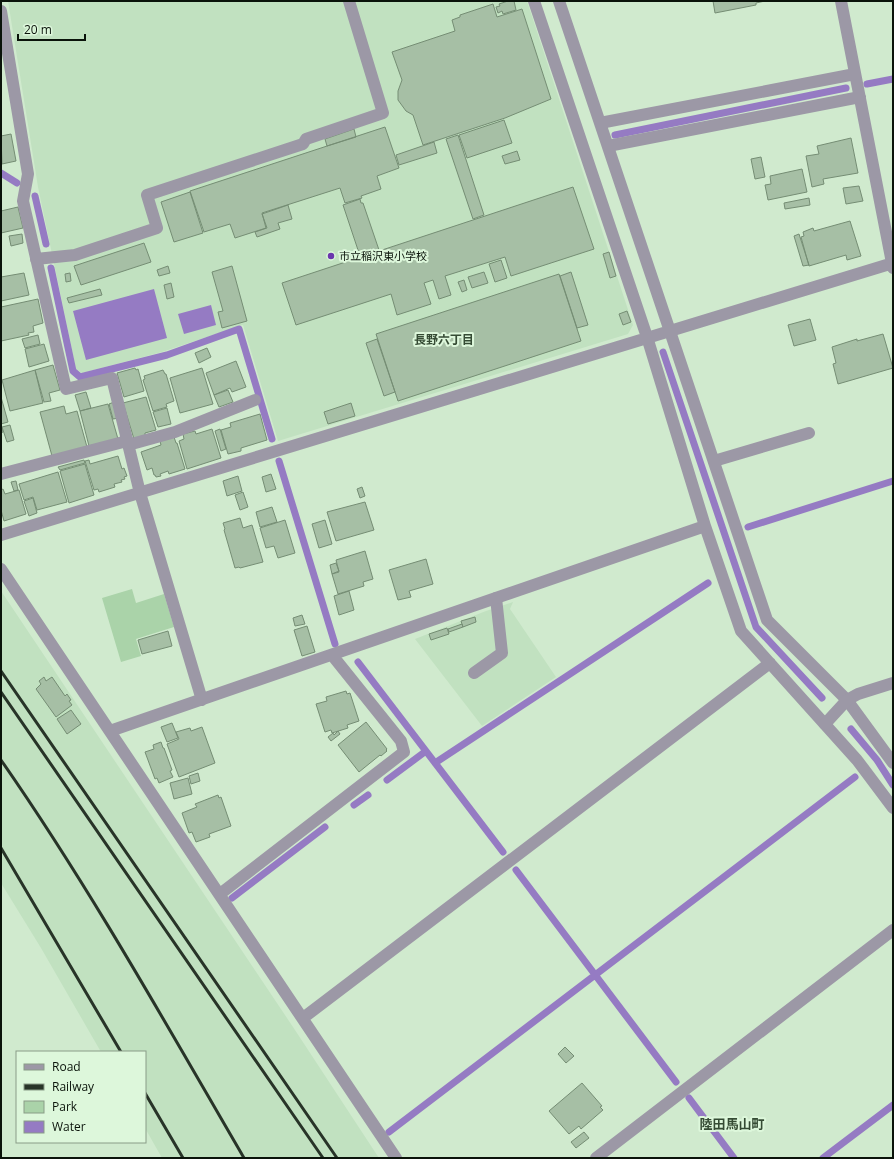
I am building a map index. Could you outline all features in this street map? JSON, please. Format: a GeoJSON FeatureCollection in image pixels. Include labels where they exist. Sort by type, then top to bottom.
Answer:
{"type":"FeatureCollection","features":[{"type":"Feature","properties":{"kind":"street"},"geometry":{"type":"LineString","coordinates":[[36,259],[75,256],[157,228],[147,195],[303,144],[306,138],[383,113],[348,1]]}},
{"type":"Feature","properties":{"kind":"street"},"geometry":{"type":"LineString","coordinates":[[534,1],[647,337],[705,526],[741,631],[857,760],[893,808]]}},
{"type":"Feature","properties":{"kind":"street"},"geometry":{"type":"LineString","coordinates":[[559,1],[767,620],[847,700],[893,763]]}},
{"type":"Feature","properties":{"kind":"street"},"geometry":{"type":"LineString","coordinates":[[1,535],[670,330],[892,265],[842,1]]}},
{"type":"Feature","properties":{"kind":"street"},"geometry":{"type":"LineString","coordinates":[[1,11],[28,174],[23,201],[66,390],[112,378],[140,493],[202,700]]}},
{"type":"Feature","properties":{"kind":"street"},"geometry":{"type":"LineString","coordinates":[[600,123],[855,74]]}},
{"type":"Feature","properties":{"kind":"street"},"geometry":{"type":"LineString","coordinates":[[608,146],[860,97]]}},
{"type":"Feature","properties":{"kind":"street"},"geometry":{"type":"LineString","coordinates":[[1,474],[175,432],[255,400]]}},
{"type":"Feature","properties":{"kind":"street"},"geometry":{"type":"LineString","coordinates":[[714,461],[810,433]]}},
{"type":"Feature","properties":{"kind":"street"},"geometry":{"type":"LineString","coordinates":[[110,731],[705,526]]}},
{"type":"Feature","properties":{"kind":"street"},"geometry":{"type":"LineString","coordinates":[[1,569],[396,1158]]}},
{"type":"Feature","properties":{"kind":"street"},"geometry":{"type":"LineString","coordinates":[[474,673],[502,653],[496,598]]}},
{"type":"Feature","properties":{"kind":"street"},"geometry":{"type":"LineString","coordinates":[[220,894],[404,752],[401,741],[332,655]]}},
{"type":"Feature","properties":{"kind":"street"},"geometry":{"type":"LineString","coordinates":[[303,1018],[770,663]]}},
{"type":"Feature","properties":{"kind":"street"},"geometry":{"type":"LineString","coordinates":[[825,724],[847,700],[858,694],[893,683]]}},
{"type":"Feature","properties":{"kind":"street"},"geometry":{"type":"LineString","coordinates":[[596,1158],[893,930]]}},
{"type":"Feature","properties":{"kind":"shaded area","name":"市立稲沢東小学校"},"geometry":{"type":"Polygon","coordinates":[[[8,1],[527,1],[633,325],[628,334],[278,441],[243,325],[162,352],[82,373],[76,369],[38,187],[8,1]]]}},
{"type":"Feature","properties":{"kind":"shaded area"},"geometry":{"type":"Polygon","coordinates":[[[1,591],[379,1158],[162,1158],[146,1130],[146,1051],[100,1051],[41,948],[1,883],[1,591]]]}},
{"type":"Feature","properties":{"kind":"shaded area"},"geometry":{"type":"Polygon","coordinates":[[[513,602],[510,609],[556,677],[482,726],[415,639],[513,602]]]}},
{"type":"Feature","properties":{"kind":"green space"},"geometry":{"type":"Polygon","coordinates":[[[132,589],[136,603],[164,594],[174,627],[136,639],[141,656],[121,662],[102,598],[132,589]]]}},
{"type":"Feature","properties":{"kind":"water"},"geometry":{"type":"Polygon","coordinates":[[[154,289],[167,338],[86,360],[73,311],[154,289]]]}},
{"type":"Feature","properties":{"kind":"water"},"geometry":{"type":"Polygon","coordinates":[[[211,305],[216,325],[184,334],[178,314],[211,305]]]}},
{"type":"Feature","properties":{"kind":"building"},"geometry":{"type":"Polygon","coordinates":[[[514,1],[516,10],[503,14],[502,11],[498,13],[496,7],[500,6],[499,4],[514,1]]]}},
{"type":"Feature","properties":{"kind":"building"},"geometry":{"type":"Polygon","coordinates":[[[713,1],[765,1],[756,3],[756,5],[715,13],[713,1]]]}},
{"type":"Feature","properties":{"kind":"building"},"geometry":{"type":"Polygon","coordinates":[[[493,4],[497,17],[522,9],[551,99],[505,118],[423,145],[413,115],[406,111],[398,100],[398,91],[402,80],[392,52],[455,31],[452,20],[460,17],[460,15],[493,4]]]}},
{"type":"Feature","properties":{"kind":"building"},"geometry":{"type":"Polygon","coordinates":[[[504,120],[512,143],[467,158],[459,135],[504,120]]]}},
{"type":"Feature","properties":{"kind":"building"},"geometry":{"type":"Polygon","coordinates":[[[385,127],[399,168],[377,176],[381,189],[361,196],[362,198],[345,203],[340,188],[262,213],[266,228],[235,238],[230,224],[204,232],[190,191],[385,127]]]}},
{"type":"Feature","properties":{"kind":"building"},"geometry":{"type":"Polygon","coordinates":[[[354,129],[356,137],[327,146],[325,139],[354,129]]]}},
{"type":"Feature","properties":{"kind":"building"},"geometry":{"type":"Polygon","coordinates":[[[11,134],[16,161],[2,164],[1,136],[11,134]]]}},
{"type":"Feature","properties":{"kind":"building"},"geometry":{"type":"Polygon","coordinates":[[[458,135],[484,215],[473,219],[446,139],[458,135]]]}},
{"type":"Feature","properties":{"kind":"building"},"geometry":{"type":"Polygon","coordinates":[[[851,138],[858,173],[823,179],[824,184],[812,187],[806,156],[819,154],[817,146],[851,138]]]}},
{"type":"Feature","properties":{"kind":"building"},"geometry":{"type":"Polygon","coordinates":[[[434,142],[437,153],[399,165],[396,155],[434,142]]]}},
{"type":"Feature","properties":{"kind":"building"},"geometry":{"type":"Polygon","coordinates":[[[517,151],[520,160],[505,164],[502,156],[517,151]]]}},
{"type":"Feature","properties":{"kind":"building"},"geometry":{"type":"Polygon","coordinates":[[[761,157],[765,177],[755,179],[751,159],[761,157]]]}},
{"type":"Feature","properties":{"kind":"building"},"geometry":{"type":"Polygon","coordinates":[[[802,169],[807,192],[768,200],[765,185],[771,184],[770,176],[802,169]]]}},
{"type":"Feature","properties":{"kind":"building"},"geometry":{"type":"Polygon","coordinates":[[[859,186],[863,201],[846,204],[843,188],[859,186]]]}},
{"type":"Feature","properties":{"kind":"building"},"geometry":{"type":"Polygon","coordinates":[[[573,187],[594,249],[511,276],[505,257],[445,276],[451,295],[439,299],[433,280],[424,283],[431,304],[397,315],[391,294],[296,325],[282,283],[573,187]]]}},
{"type":"Feature","properties":{"kind":"building"},"geometry":{"type":"Polygon","coordinates":[[[190,192],[203,233],[174,242],[161,202],[190,192]]]}},
{"type":"Feature","properties":{"kind":"building"},"geometry":{"type":"Polygon","coordinates":[[[809,198],[810,205],[785,209],[784,203],[809,198]]]}},
{"type":"Feature","properties":{"kind":"building"},"geometry":{"type":"Polygon","coordinates":[[[360,199],[361,203],[363,203],[379,250],[360,256],[343,205],[360,199]]]}},
{"type":"Feature","properties":{"kind":"building"},"geometry":{"type":"Polygon","coordinates":[[[288,205],[292,219],[278,223],[280,229],[257,237],[255,232],[267,228],[262,214],[288,205]]]}},
{"type":"Feature","properties":{"kind":"building"},"geometry":{"type":"Polygon","coordinates":[[[18,207],[23,228],[1,233],[1,211],[18,207]]]}},
{"type":"Feature","properties":{"kind":"building"},"geometry":{"type":"Polygon","coordinates":[[[850,221],[861,256],[847,260],[846,255],[809,266],[801,237],[804,236],[803,232],[813,228],[814,231],[850,221]]]}},
{"type":"Feature","properties":{"kind":"building"},"geometry":{"type":"Polygon","coordinates":[[[22,234],[23,243],[11,246],[9,236],[22,234]]]}},
{"type":"Feature","properties":{"kind":"building"},"geometry":{"type":"Polygon","coordinates":[[[799,234],[809,265],[803,266],[794,236],[799,234]]]}},
{"type":"Feature","properties":{"kind":"building"},"geometry":{"type":"Polygon","coordinates":[[[144,243],[151,262],[81,285],[74,266],[144,243]]]}},
{"type":"Feature","properties":{"kind":"building"},"geometry":{"type":"Polygon","coordinates":[[[609,252],[616,276],[610,278],[603,254],[609,252]]]}},
{"type":"Feature","properties":{"kind":"building"},"geometry":{"type":"Polygon","coordinates":[[[501,260],[507,278],[495,282],[489,264],[501,260]]]}},
{"type":"Feature","properties":{"kind":"building"},"geometry":{"type":"Polygon","coordinates":[[[168,266],[170,273],[159,276],[157,270],[168,266]]]}},
{"type":"Feature","properties":{"kind":"building"},"geometry":{"type":"Polygon","coordinates":[[[232,266],[247,321],[222,328],[218,312],[223,311],[212,272],[232,266]]]}},
{"type":"Feature","properties":{"kind":"building"},"geometry":{"type":"Polygon","coordinates":[[[484,272],[488,283],[472,288],[468,277],[484,272]]]}},
{"type":"Feature","properties":{"kind":"building"},"geometry":{"type":"Polygon","coordinates":[[[571,272],[588,325],[577,328],[560,276],[571,272]]]}},
{"type":"Feature","properties":{"kind":"building"},"geometry":{"type":"Polygon","coordinates":[[[24,273],[29,295],[1,301],[1,277],[24,273]]]}},
{"type":"Feature","properties":{"kind":"building"},"geometry":{"type":"Polygon","coordinates":[[[70,273],[71,281],[66,282],[65,274],[70,273]]]}},
{"type":"Feature","properties":{"kind":"building"},"geometry":{"type":"Polygon","coordinates":[[[559,274],[581,341],[398,401],[376,334],[559,274]]]}},
{"type":"Feature","properties":{"kind":"building"},"geometry":{"type":"Polygon","coordinates":[[[464,280],[467,290],[462,292],[458,282],[464,280]]]}},
{"type":"Feature","properties":{"kind":"building"},"geometry":{"type":"Polygon","coordinates":[[[171,283],[174,297],[167,299],[164,285],[171,283]]]}},
{"type":"Feature","properties":{"kind":"building"},"geometry":{"type":"Polygon","coordinates":[[[100,289],[102,295],[69,303],[67,298],[100,289]]]}},
{"type":"Feature","properties":{"kind":"building"},"geometry":{"type":"Polygon","coordinates":[[[38,299],[43,323],[33,326],[34,332],[28,333],[29,335],[1,341],[1,307],[38,299]]]}},
{"type":"Feature","properties":{"kind":"building"},"geometry":{"type":"Polygon","coordinates":[[[627,311],[631,322],[623,325],[619,314],[627,311]]]}},
{"type":"Feature","properties":{"kind":"building"},"geometry":{"type":"Polygon","coordinates":[[[810,319],[816,340],[794,346],[788,325],[810,319]]]}},
{"type":"Feature","properties":{"kind":"building"},"geometry":{"type":"Polygon","coordinates":[[[883,334],[893,368],[838,384],[833,364],[836,363],[832,347],[857,339],[857,341],[883,334]]]}},
{"type":"Feature","properties":{"kind":"building"},"geometry":{"type":"Polygon","coordinates":[[[38,335],[40,344],[25,348],[22,339],[38,335]]]}},
{"type":"Feature","properties":{"kind":"building"},"geometry":{"type":"Polygon","coordinates":[[[377,339],[395,392],[384,396],[366,343],[377,339]]]}},
{"type":"Feature","properties":{"kind":"building"},"geometry":{"type":"Polygon","coordinates":[[[44,344],[49,361],[29,367],[25,349],[44,344]]]}},
{"type":"Feature","properties":{"kind":"building"},"geometry":{"type":"Polygon","coordinates":[[[207,348],[211,357],[199,363],[195,353],[207,348]]]}},
{"type":"Feature","properties":{"kind":"building"},"geometry":{"type":"Polygon","coordinates":[[[236,361],[246,387],[232,392],[230,388],[214,395],[206,373],[236,361]]]}},
{"type":"Feature","properties":{"kind":"building"},"geometry":{"type":"Polygon","coordinates":[[[53,365],[60,390],[49,393],[51,401],[44,402],[35,370],[53,365]]]}},
{"type":"Feature","properties":{"kind":"building"},"geometry":{"type":"Polygon","coordinates":[[[135,368],[136,370],[138,369],[144,391],[124,397],[117,373],[135,368]]]}},
{"type":"Feature","properties":{"kind":"building"},"geometry":{"type":"Polygon","coordinates":[[[202,368],[213,404],[180,413],[170,378],[202,368]]]}},
{"type":"Feature","properties":{"kind":"building"},"geometry":{"type":"Polygon","coordinates":[[[35,370],[43,403],[10,411],[2,380],[35,370]]]}},
{"type":"Feature","properties":{"kind":"building"},"geometry":{"type":"Polygon","coordinates":[[[163,370],[166,374],[174,401],[166,404],[167,407],[153,411],[143,380],[145,379],[144,376],[163,370]]]}},
{"type":"Feature","properties":{"kind":"building"},"geometry":{"type":"Polygon","coordinates":[[[228,390],[233,402],[219,407],[214,395],[228,390]]]}},
{"type":"Feature","properties":{"kind":"building"},"geometry":{"type":"Polygon","coordinates":[[[86,392],[91,408],[80,411],[75,395],[86,392]]]}},
{"type":"Feature","properties":{"kind":"building"},"geometry":{"type":"Polygon","coordinates":[[[1,397],[8,422],[1,424],[1,397]]]}},
{"type":"Feature","properties":{"kind":"building"},"geometry":{"type":"Polygon","coordinates":[[[146,397],[156,430],[145,433],[145,436],[134,439],[123,403],[146,397]]]}},
{"type":"Feature","properties":{"kind":"building"},"geometry":{"type":"Polygon","coordinates":[[[114,402],[119,418],[113,419],[109,404],[114,402]]]}},
{"type":"Feature","properties":{"kind":"building"},"geometry":{"type":"Polygon","coordinates":[[[351,403],[355,416],[328,424],[324,412],[351,403]]]}},
{"type":"Feature","properties":{"kind":"building"},"geometry":{"type":"Polygon","coordinates":[[[108,404],[118,439],[89,446],[80,411],[108,404]]]}},
{"type":"Feature","properties":{"kind":"building"},"geometry":{"type":"Polygon","coordinates":[[[64,406],[66,414],[77,411],[87,447],[52,456],[40,412],[64,406]]]}},
{"type":"Feature","properties":{"kind":"building"},"geometry":{"type":"Polygon","coordinates":[[[167,408],[171,424],[158,427],[153,412],[167,408]]]}},
{"type":"Feature","properties":{"kind":"building"},"geometry":{"type":"Polygon","coordinates":[[[260,414],[267,440],[241,448],[241,451],[228,454],[221,430],[231,427],[230,423],[260,414]]]}},
{"type":"Feature","properties":{"kind":"building"},"geometry":{"type":"Polygon","coordinates":[[[10,425],[14,440],[7,442],[2,427],[10,425]]]}},
{"type":"Feature","properties":{"kind":"building"},"geometry":{"type":"Polygon","coordinates":[[[212,429],[221,458],[187,469],[179,441],[184,439],[183,434],[195,431],[196,434],[212,429]]]}},
{"type":"Feature","properties":{"kind":"building"},"geometry":{"type":"Polygon","coordinates":[[[220,429],[226,449],[221,451],[215,431],[220,429]]]}},
{"type":"Feature","properties":{"kind":"building"},"geometry":{"type":"Polygon","coordinates":[[[174,437],[185,469],[169,474],[168,471],[160,474],[161,476],[156,477],[152,468],[147,470],[141,452],[161,445],[160,441],[174,437]]]}},
{"type":"Feature","properties":{"kind":"building"},"geometry":{"type":"Polygon","coordinates":[[[118,456],[122,469],[124,468],[127,476],[124,477],[125,479],[121,480],[122,482],[114,484],[115,487],[99,492],[98,489],[94,490],[85,461],[89,460],[90,464],[118,456]]]}},
{"type":"Feature","properties":{"kind":"building"},"geometry":{"type":"Polygon","coordinates":[[[84,460],[85,463],[60,470],[58,467],[84,460]]]}},
{"type":"Feature","properties":{"kind":"building"},"geometry":{"type":"Polygon","coordinates":[[[85,464],[94,495],[69,503],[60,471],[85,464]]]}},
{"type":"Feature","properties":{"kind":"building"},"geometry":{"type":"Polygon","coordinates":[[[58,472],[67,502],[37,510],[33,497],[24,500],[19,484],[58,472]]]}},
{"type":"Feature","properties":{"kind":"building"},"geometry":{"type":"Polygon","coordinates":[[[271,474],[276,489],[266,492],[262,477],[271,474]]]}},
{"type":"Feature","properties":{"kind":"building"},"geometry":{"type":"Polygon","coordinates":[[[238,476],[242,491],[227,496],[223,481],[238,476]]]}},
{"type":"Feature","properties":{"kind":"building"},"geometry":{"type":"Polygon","coordinates":[[[16,481],[18,490],[14,491],[11,482],[16,481]]]}},
{"type":"Feature","properties":{"kind":"building"},"geometry":{"type":"Polygon","coordinates":[[[362,487],[365,496],[360,498],[357,489],[362,487]]]}},
{"type":"Feature","properties":{"kind":"building"},"geometry":{"type":"Polygon","coordinates":[[[3,489],[5,494],[19,490],[26,514],[4,521],[1,510],[1,490],[3,489]]]}},
{"type":"Feature","properties":{"kind":"building"},"geometry":{"type":"Polygon","coordinates":[[[243,492],[248,507],[240,510],[235,495],[243,492]]]}},
{"type":"Feature","properties":{"kind":"building"},"geometry":{"type":"Polygon","coordinates":[[[33,498],[37,513],[29,516],[24,501],[33,498]]]}},
{"type":"Feature","properties":{"kind":"building"},"geometry":{"type":"Polygon","coordinates":[[[365,502],[374,530],[336,541],[327,512],[365,502]]]}},
{"type":"Feature","properties":{"kind":"building"},"geometry":{"type":"Polygon","coordinates":[[[272,507],[277,522],[260,527],[256,512],[272,507]]]}},
{"type":"Feature","properties":{"kind":"building"},"geometry":{"type":"Polygon","coordinates":[[[240,518],[243,528],[252,525],[263,562],[235,568],[223,523],[240,518]]]}},
{"type":"Feature","properties":{"kind":"building"},"geometry":{"type":"Polygon","coordinates":[[[285,520],[295,553],[278,558],[274,546],[266,548],[260,528],[285,520]]]}},
{"type":"Feature","properties":{"kind":"building"},"geometry":{"type":"Polygon","coordinates":[[[325,520],[332,544],[319,548],[312,524],[325,520]]]}},
{"type":"Feature","properties":{"kind":"building"},"geometry":{"type":"Polygon","coordinates":[[[365,551],[373,579],[363,582],[364,586],[338,594],[332,574],[339,572],[336,560],[365,551]]]}},
{"type":"Feature","properties":{"kind":"building"},"geometry":{"type":"Polygon","coordinates":[[[426,559],[433,584],[409,591],[411,597],[398,600],[389,570],[426,559]]]}},
{"type":"Feature","properties":{"kind":"building"},"geometry":{"type":"Polygon","coordinates":[[[336,563],[339,571],[332,574],[330,565],[336,563]]]}},
{"type":"Feature","properties":{"kind":"building"},"geometry":{"type":"Polygon","coordinates":[[[349,591],[354,610],[339,615],[334,596],[349,591]]]}},
{"type":"Feature","properties":{"kind":"building"},"geometry":{"type":"Polygon","coordinates":[[[302,615],[305,624],[295,626],[293,618],[302,615]]]}},
{"type":"Feature","properties":{"kind":"building"},"geometry":{"type":"Polygon","coordinates":[[[475,617],[476,622],[463,627],[461,621],[475,617]]]}},
{"type":"Feature","properties":{"kind":"building"},"geometry":{"type":"Polygon","coordinates":[[[462,624],[463,627],[449,632],[448,629],[462,624]]]}},
{"type":"Feature","properties":{"kind":"building"},"geometry":{"type":"Polygon","coordinates":[[[307,626],[315,652],[302,656],[294,630],[307,626]]]}},
{"type":"Feature","properties":{"kind":"building"},"geometry":{"type":"Polygon","coordinates":[[[447,628],[449,634],[431,640],[429,634],[447,628]]]}},
{"type":"Feature","properties":{"kind":"building"},"geometry":{"type":"Polygon","coordinates":[[[168,631],[172,646],[142,654],[138,640],[168,631]]]}},
{"type":"Feature","properties":{"kind":"building"},"geometry":{"type":"Polygon","coordinates":[[[44,677],[46,681],[52,677],[65,696],[67,694],[71,700],[69,701],[72,705],[56,717],[36,689],[41,684],[39,681],[44,677]]]}},
{"type":"Feature","properties":{"kind":"building"},"geometry":{"type":"Polygon","coordinates":[[[346,691],[347,694],[350,693],[359,721],[347,725],[348,728],[332,733],[331,730],[325,732],[316,704],[327,701],[326,697],[346,691]]]}},
{"type":"Feature","properties":{"kind":"building"},"geometry":{"type":"Polygon","coordinates":[[[71,710],[81,724],[67,734],[57,719],[71,710]]]}},
{"type":"Feature","properties":{"kind":"building"},"geometry":{"type":"Polygon","coordinates":[[[366,722],[387,751],[359,772],[338,745],[366,722]]]}},
{"type":"Feature","properties":{"kind":"building"},"geometry":{"type":"Polygon","coordinates":[[[172,723],[178,738],[167,742],[161,727],[172,723]]]}},
{"type":"Feature","properties":{"kind":"building"},"geometry":{"type":"Polygon","coordinates":[[[202,727],[215,763],[179,777],[167,744],[179,739],[176,732],[190,728],[191,731],[202,727]]]}},
{"type":"Feature","properties":{"kind":"building"},"geometry":{"type":"Polygon","coordinates":[[[338,731],[340,734],[331,741],[328,737],[333,733],[334,735],[338,731]]]}},
{"type":"Feature","properties":{"kind":"building"},"geometry":{"type":"Polygon","coordinates":[[[161,742],[172,770],[170,771],[173,777],[159,783],[157,778],[155,779],[145,752],[154,749],[153,745],[161,742]]]}},
{"type":"Feature","properties":{"kind":"building"},"geometry":{"type":"Polygon","coordinates":[[[198,773],[200,781],[191,784],[189,776],[198,773]]]}},
{"type":"Feature","properties":{"kind":"building"},"geometry":{"type":"Polygon","coordinates":[[[188,778],[192,794],[174,799],[170,783],[188,778]]]}},
{"type":"Feature","properties":{"kind":"building"},"geometry":{"type":"Polygon","coordinates":[[[218,795],[219,798],[221,797],[231,826],[209,834],[210,837],[196,842],[192,832],[189,833],[182,813],[197,807],[195,804],[218,795]]]}},
{"type":"Feature","properties":{"kind":"building"},"geometry":{"type":"Polygon","coordinates":[[[565,1047],[574,1056],[566,1063],[558,1054],[565,1047]]]}},
{"type":"Feature","properties":{"kind":"building"},"geometry":{"type":"Polygon","coordinates":[[[582,1083],[602,1106],[600,1107],[603,1110],[581,1129],[579,1126],[569,1134],[549,1111],[582,1083]]]}},
{"type":"Feature","properties":{"kind":"building"},"geometry":{"type":"Polygon","coordinates":[[[584,1132],[589,1138],[576,1148],[571,1142],[584,1132]]]}},
{"type":"Feature","properties":{"kind":"waterway"},"geometry":{"type":"LineString","coordinates":[[867,84],[893,79]]}},
{"type":"Feature","properties":{"kind":"waterway"},"geometry":{"type":"LineString","coordinates":[[615,135],[846,88]]}},
{"type":"Feature","properties":{"kind":"waterway"},"geometry":{"type":"LineString","coordinates":[[1,173],[17,183]]}},
{"type":"Feature","properties":{"kind":"waterway"},"geometry":{"type":"LineString","coordinates":[[35,196],[46,244]]}},
{"type":"Feature","properties":{"kind":"waterway"},"geometry":{"type":"LineString","coordinates":[[51,268],[73,371],[80,377],[167,355],[239,329],[272,439]]}},
{"type":"Feature","properties":{"kind":"waterway"},"geometry":{"type":"LineString","coordinates":[[663,352],[756,627],[822,698]]}},
{"type":"Feature","properties":{"kind":"waterway"},"geometry":{"type":"LineString","coordinates":[[279,461],[335,644]]}},
{"type":"Feature","properties":{"kind":"waterway"},"geometry":{"type":"LineString","coordinates":[[748,527],[893,481]]}},
{"type":"Feature","properties":{"kind":"waterway"},"geometry":{"type":"LineString","coordinates":[[435,763],[708,583]]}},
{"type":"Feature","properties":{"kind":"waterway"},"geometry":{"type":"LineString","coordinates":[[358,662],[503,852]]}},
{"type":"Feature","properties":{"kind":"waterway"},"geometry":{"type":"LineString","coordinates":[[851,729],[877,760],[893,785]]}},
{"type":"Feature","properties":{"kind":"waterway"},"geometry":{"type":"LineString","coordinates":[[387,780],[426,751]]}},
{"type":"Feature","properties":{"kind":"waterway"},"geometry":{"type":"LineString","coordinates":[[389,1132],[855,777]]}},
{"type":"Feature","properties":{"kind":"waterway"},"geometry":{"type":"LineString","coordinates":[[354,805],[368,795]]}},
{"type":"Feature","properties":{"kind":"waterway"},"geometry":{"type":"LineString","coordinates":[[232,898],[325,827]]}},
{"type":"Feature","properties":{"kind":"waterway"},"geometry":{"type":"LineString","coordinates":[[516,870],[676,1082]]}},
{"type":"Feature","properties":{"kind":"waterway"},"geometry":{"type":"LineString","coordinates":[[689,1098],[734,1158]]}},
{"type":"Feature","properties":{"kind":"waterway"},"geometry":{"type":"LineString","coordinates":[[823,1158],[893,1105]]}},
{"type":"Feature","properties":{"kind":"railway"},"geometry":{"type":"LineString","coordinates":[[1,671],[337,1158]]}},
{"type":"Feature","properties":{"kind":"railway"},"geometry":{"type":"LineString","coordinates":[[1,692],[323,1158]]}},
{"type":"Feature","properties":{"kind":"railway"},"geometry":{"type":"LineString","coordinates":[[1,760],[66,857],[244,1158]]}},
{"type":"Feature","properties":{"kind":"railway"},"geometry":{"type":"LineString","coordinates":[[1,848],[120,1051]]}},
{"type":"Feature","properties":{"kind":"railway"},"geometry":{"type":"LineString","coordinates":[[146,1095],[183,1158]]}},
{"type":"Feature","properties":{"kind":"place","name":"市立稲沢東小学校"},"geometry":{"type":"Point","coordinates":[331,256]}},
{"type":"Feature","properties":{"kind":"district","name":"長野六丁目"},"geometry":{"type":"Point","coordinates":[444,340]}},
{"type":"Feature","properties":{"kind":"district","name":"陸田馬山町"},"geometry":{"type":"Point","coordinates":[732,1124]}}]}
